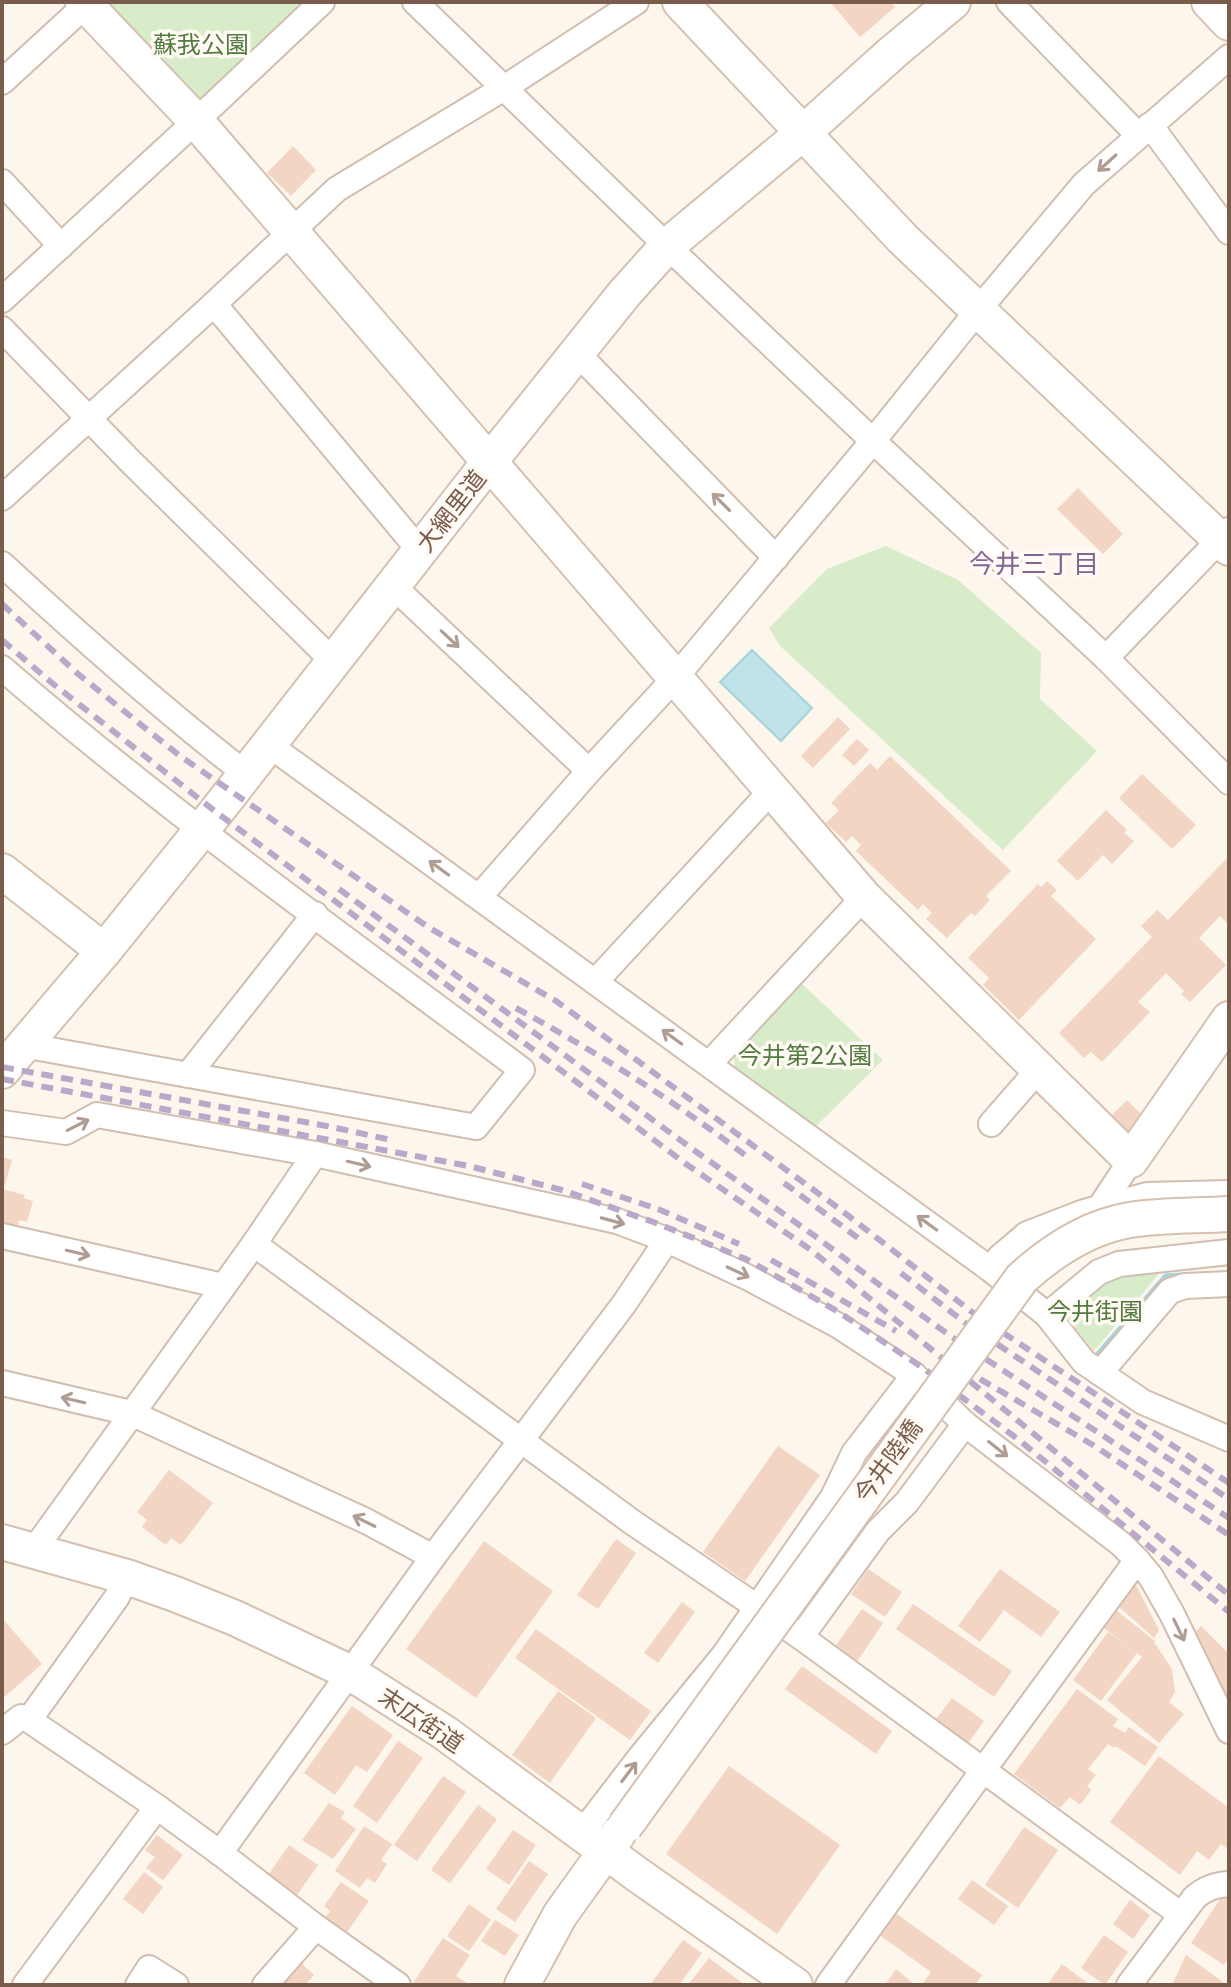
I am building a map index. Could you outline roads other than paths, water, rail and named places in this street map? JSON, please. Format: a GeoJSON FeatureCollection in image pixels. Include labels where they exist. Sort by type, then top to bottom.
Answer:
{"type":"FeatureCollection","features":[{"type":"Feature","properties":{"kind":"street"},"geometry":{"type":"LineString","coordinates":[[2,300],[322,2]]}},
{"type":"Feature","properties":{"kind":"street"},"geometry":{"type":"LineString","coordinates":[[415,2],[667,246],[1106,658],[1229,782]]}},
{"type":"Feature","properties":{"kind":"street"},"geometry":{"type":"LineString","coordinates":[[2,498],[337,189],[504,88],[636,2]]}},
{"type":"Feature","properties":{"kind":"street"},"geometry":{"type":"LineString","coordinates":[[680,2],[903,239],[1226,539],[1106,658]]}},
{"type":"Feature","properties":{"kind":"street","name":"大網里道"},"geometry":{"type":"LineString","coordinates":[[11,1055],[104,951],[624,294],[667,246],[953,2]]}},
{"type":"Feature","properties":{"kind":"street"},"geometry":{"type":"LineString","coordinates":[[1009,2],[1144,130],[1229,232]]}},
{"type":"Feature","properties":{"kind":"street"},"geometry":{"type":"LineString","coordinates":[[1209,2],[1229,23]]}},
{"type":"Feature","properties":{"kind":"street"},"geometry":{"type":"LineString","coordinates":[[2,82],[86,3],[196,121],[291,230],[864,897],[1131,1160]]}},
{"type":"Feature","properties":{"kind":"street"},"geometry":{"type":"LineString","coordinates":[[479,897],[675,678],[1084,184],[1229,57]]}},
{"type":"Feature","properties":{"kind":"street"},"geometry":{"type":"LineString","coordinates":[[2,182],[61,246]]}},
{"type":"Feature","properties":{"kind":"street"},"geometry":{"type":"LineString","coordinates":[[214,304],[420,551]]}},
{"type":"Feature","properties":{"kind":"street"},"geometry":{"type":"LineString","coordinates":[[2,329],[334,662]]}},
{"type":"Feature","properties":{"kind":"street"},"geometry":{"type":"LineString","coordinates":[[577,353],[776,558]]}},
{"type":"Feature","properties":{"kind":"street"},"geometry":{"type":"LineString","coordinates":[[2,564],[85,641],[246,774]]}},
{"type":"Feature","properties":{"kind":"street"},"geometry":{"type":"LineString","coordinates":[[393,586],[589,771]]}},
{"type":"Feature","properties":{"kind":"street"},"geometry":{"type":"LineString","coordinates":[[2,668],[201,829],[522,1070],[476,1127],[188,1075],[11,1055]]}},
{"type":"Feature","properties":{"kind":"street"},"geometry":{"type":"LineString","coordinates":[[269,745],[990,1269],[1047,1315],[1084,1362],[1143,1402],[1229,1439]]}},
{"type":"Feature","properties":{"kind":"street"},"geometry":{"type":"LineString","coordinates":[[595,982],[773,789]]}},
{"type":"Feature","properties":{"kind":"street"},"geometry":{"type":"LineString","coordinates":[[2,871],[104,951]]}},
{"type":"Feature","properties":{"kind":"street"},"geometry":{"type":"LineString","coordinates":[[709,1064],[864,897]]}},
{"type":"Feature","properties":{"kind":"street"},"geometry":{"type":"LineString","coordinates":[[188,1075],[315,914]]}},
{"type":"Feature","properties":{"kind":"street"},"geometry":{"type":"LineString","coordinates":[[1100,1207],[1229,1019]]}},
{"type":"Feature","properties":{"kind":"street"},"geometry":{"type":"LineString","coordinates":[[991,1124],[1038,1070]]}},
{"type":"Feature","properties":{"kind":"street"},"geometry":{"type":"LineString","coordinates":[[2,1123],[66,1132],[97,1115],[315,1154],[617,1221],[747,1277],[839,1326],[914,1375],[965,1424],[1121,1544],[1151,1577],[1229,1731]]}},
{"type":"Feature","properties":{"kind":"street"},"geometry":{"type":"LineString","coordinates":[[18,1546],[131,1413],[315,1154]]}},
{"type":"Feature","properties":{"kind":"street"},"geometry":{"type":"LineString","coordinates":[[990,1269],[1013,1244],[1038,1236],[1100,1207],[1147,1195],[1229,1193]]}},
{"type":"Feature","properties":{"kind":"street","name":"今井陸橋"},"geometry":{"type":"LineString","coordinates":[[522,1985],[604,1837],[1022,1278],[1058,1248],[1111,1224],[1229,1214]]}},
{"type":"Feature","properties":{"kind":"street"},"geometry":{"type":"LineString","coordinates":[[2,1236],[223,1286]]}},
{"type":"Feature","properties":{"kind":"street"},"geometry":{"type":"LineString","coordinates":[[220,1853],[433,1557],[624,1304],[667,1240]]}},
{"type":"Feature","properties":{"kind":"street"},"geometry":{"type":"LineString","coordinates":[[254,1244],[632,1522],[801,1637],[1180,1914]]}},
{"type":"Feature","properties":{"kind":"street"},"geometry":{"type":"LineString","coordinates":[[1047,1315],[1080,1279],[1119,1264],[1229,1252]]}},
{"type":"Feature","properties":{"kind":"street"},"geometry":{"type":"LineString","coordinates":[[1202,1254],[1202,1285]]}},
{"type":"Feature","properties":{"kind":"street"},"geometry":{"type":"LineString","coordinates":[[1100,1373],[1170,1291],[1185,1286],[1229,1284]]}},
{"type":"Feature","properties":{"kind":"street"},"geometry":{"type":"LineString","coordinates":[[604,1837],[641,1756],[724,1655],[757,1609],[853,1468],[854,1453],[914,1375]]}},
{"type":"Feature","properties":{"kind":"street"},"geometry":{"type":"LineString","coordinates":[[2,1383],[131,1413],[366,1521],[433,1557]]}},
{"type":"Feature","properties":{"kind":"street"},"geometry":{"type":"LineString","coordinates":[[801,1637],[898,1504],[965,1424]]}},
{"type":"Feature","properties":{"kind":"street","name":"末広街道"},"geometry":{"type":"LineString","coordinates":[[18,1546],[127,1577],[235,1618],[349,1672],[604,1837],[795,1985]]}},
{"type":"Feature","properties":{"kind":"street"},"geometry":{"type":"LineString","coordinates":[[828,1985],[1137,1560]]}},
{"type":"Feature","properties":{"kind":"street"},"geometry":{"type":"LineString","coordinates":[[29,1720],[117,1597],[127,1577]]}},
{"type":"Feature","properties":{"kind":"street"},"geometry":{"type":"LineString","coordinates":[[2,1732],[21,1717],[29,1720],[157,1807],[398,1985]]}},
{"type":"Feature","properties":{"kind":"street"},"geometry":{"type":"LineString","coordinates":[[25,1985],[157,1807]]}},
{"type":"Feature","properties":{"kind":"street"},"geometry":{"type":"LineString","coordinates":[[1129,1985],[1195,1897],[1216,1885],[1229,1884]]}},
{"type":"Feature","properties":{"kind":"street"},"geometry":{"type":"LineString","coordinates":[[265,1985],[316,1927]]}},
{"type":"Feature","properties":{"kind":"street"},"geometry":{"type":"LineString","coordinates":[[138,1985],[149,1968],[176,1985]]}},
{"type":"Feature","properties":{"kind":"water"},"geometry":{"type":"Polygon","coordinates":[[[752,650],[812,708],[781,741],[720,682],[752,650]]]}},
{"type":"Feature","properties":{"kind":"waterway"},"geometry":{"type":"LineString","coordinates":[[1094,1360],[1166,1277],[1182,1276]]}},
{"type":"Feature","properties":{"kind":"railway"},"geometry":{"type":"LineString","coordinates":[[2,604],[78,674],[180,756],[428,927],[556,1001],[841,1210],[972,1312],[1229,1483]]}},
{"type":"Feature","properties":{"kind":"railway"},"geometry":{"type":"LineString","coordinates":[[2,640],[216,812],[686,1164],[811,1250],[1229,1595]]}},
{"type":"Feature","properties":{"kind":"railway"},"geometry":{"type":"LineString","coordinates":[[339,889],[952,1337],[1229,1518]]}},
{"type":"Feature","properties":{"kind":"railway"},"geometry":{"type":"LineString","coordinates":[[516,1008],[634,1077],[745,1155]]}},
{"type":"Feature","properties":{"kind":"railway"},"geometry":{"type":"LineString","coordinates":[[2,1067],[391,1140]]}},
{"type":"Feature","properties":{"kind":"railway"},"geometry":{"type":"LineString","coordinates":[[2,1079],[469,1166],[562,1190],[746,1259],[837,1311],[923,1368],[1019,1440],[1229,1612]]}},
{"type":"Feature","properties":{"kind":"railway"},"geometry":{"type":"LineString","coordinates":[[784,1183],[858,1238]]}},
{"type":"Feature","properties":{"kind":"railway"},"geometry":{"type":"LineString","coordinates":[[582,1184],[658,1209],[739,1244]]}},
{"type":"Feature","properties":{"kind":"railway"},"geometry":{"type":"LineString","coordinates":[[771,1260],[896,1331]]}},
{"type":"Feature","properties":{"kind":"railway"},"geometry":{"type":"LineString","coordinates":[[901,1273],[964,1322],[1229,1499]]}},
{"type":"Feature","properties":{"kind":"railway"},"geometry":{"type":"LineString","coordinates":[[980,1379],[1093,1445],[1229,1535]]}},
{"type":"Feature","properties":{"kind":"district","name":"今井三丁目"},"geometry":{"type":"Point","coordinates":[1034,563]}},
{"type":"Feature","properties":{"kind":"park label","name":"蘇我公園"},"geometry":{"type":"Point","coordinates":[201,44]}},
{"type":"Feature","properties":{"kind":"park label","name":"今井第2公園"},"geometry":{"type":"Point","coordinates":[805,1055]}},
{"type":"Feature","properties":{"kind":"park label","name":"今井街園"},"geometry":{"type":"Point","coordinates":[1095,1311]}}]}
